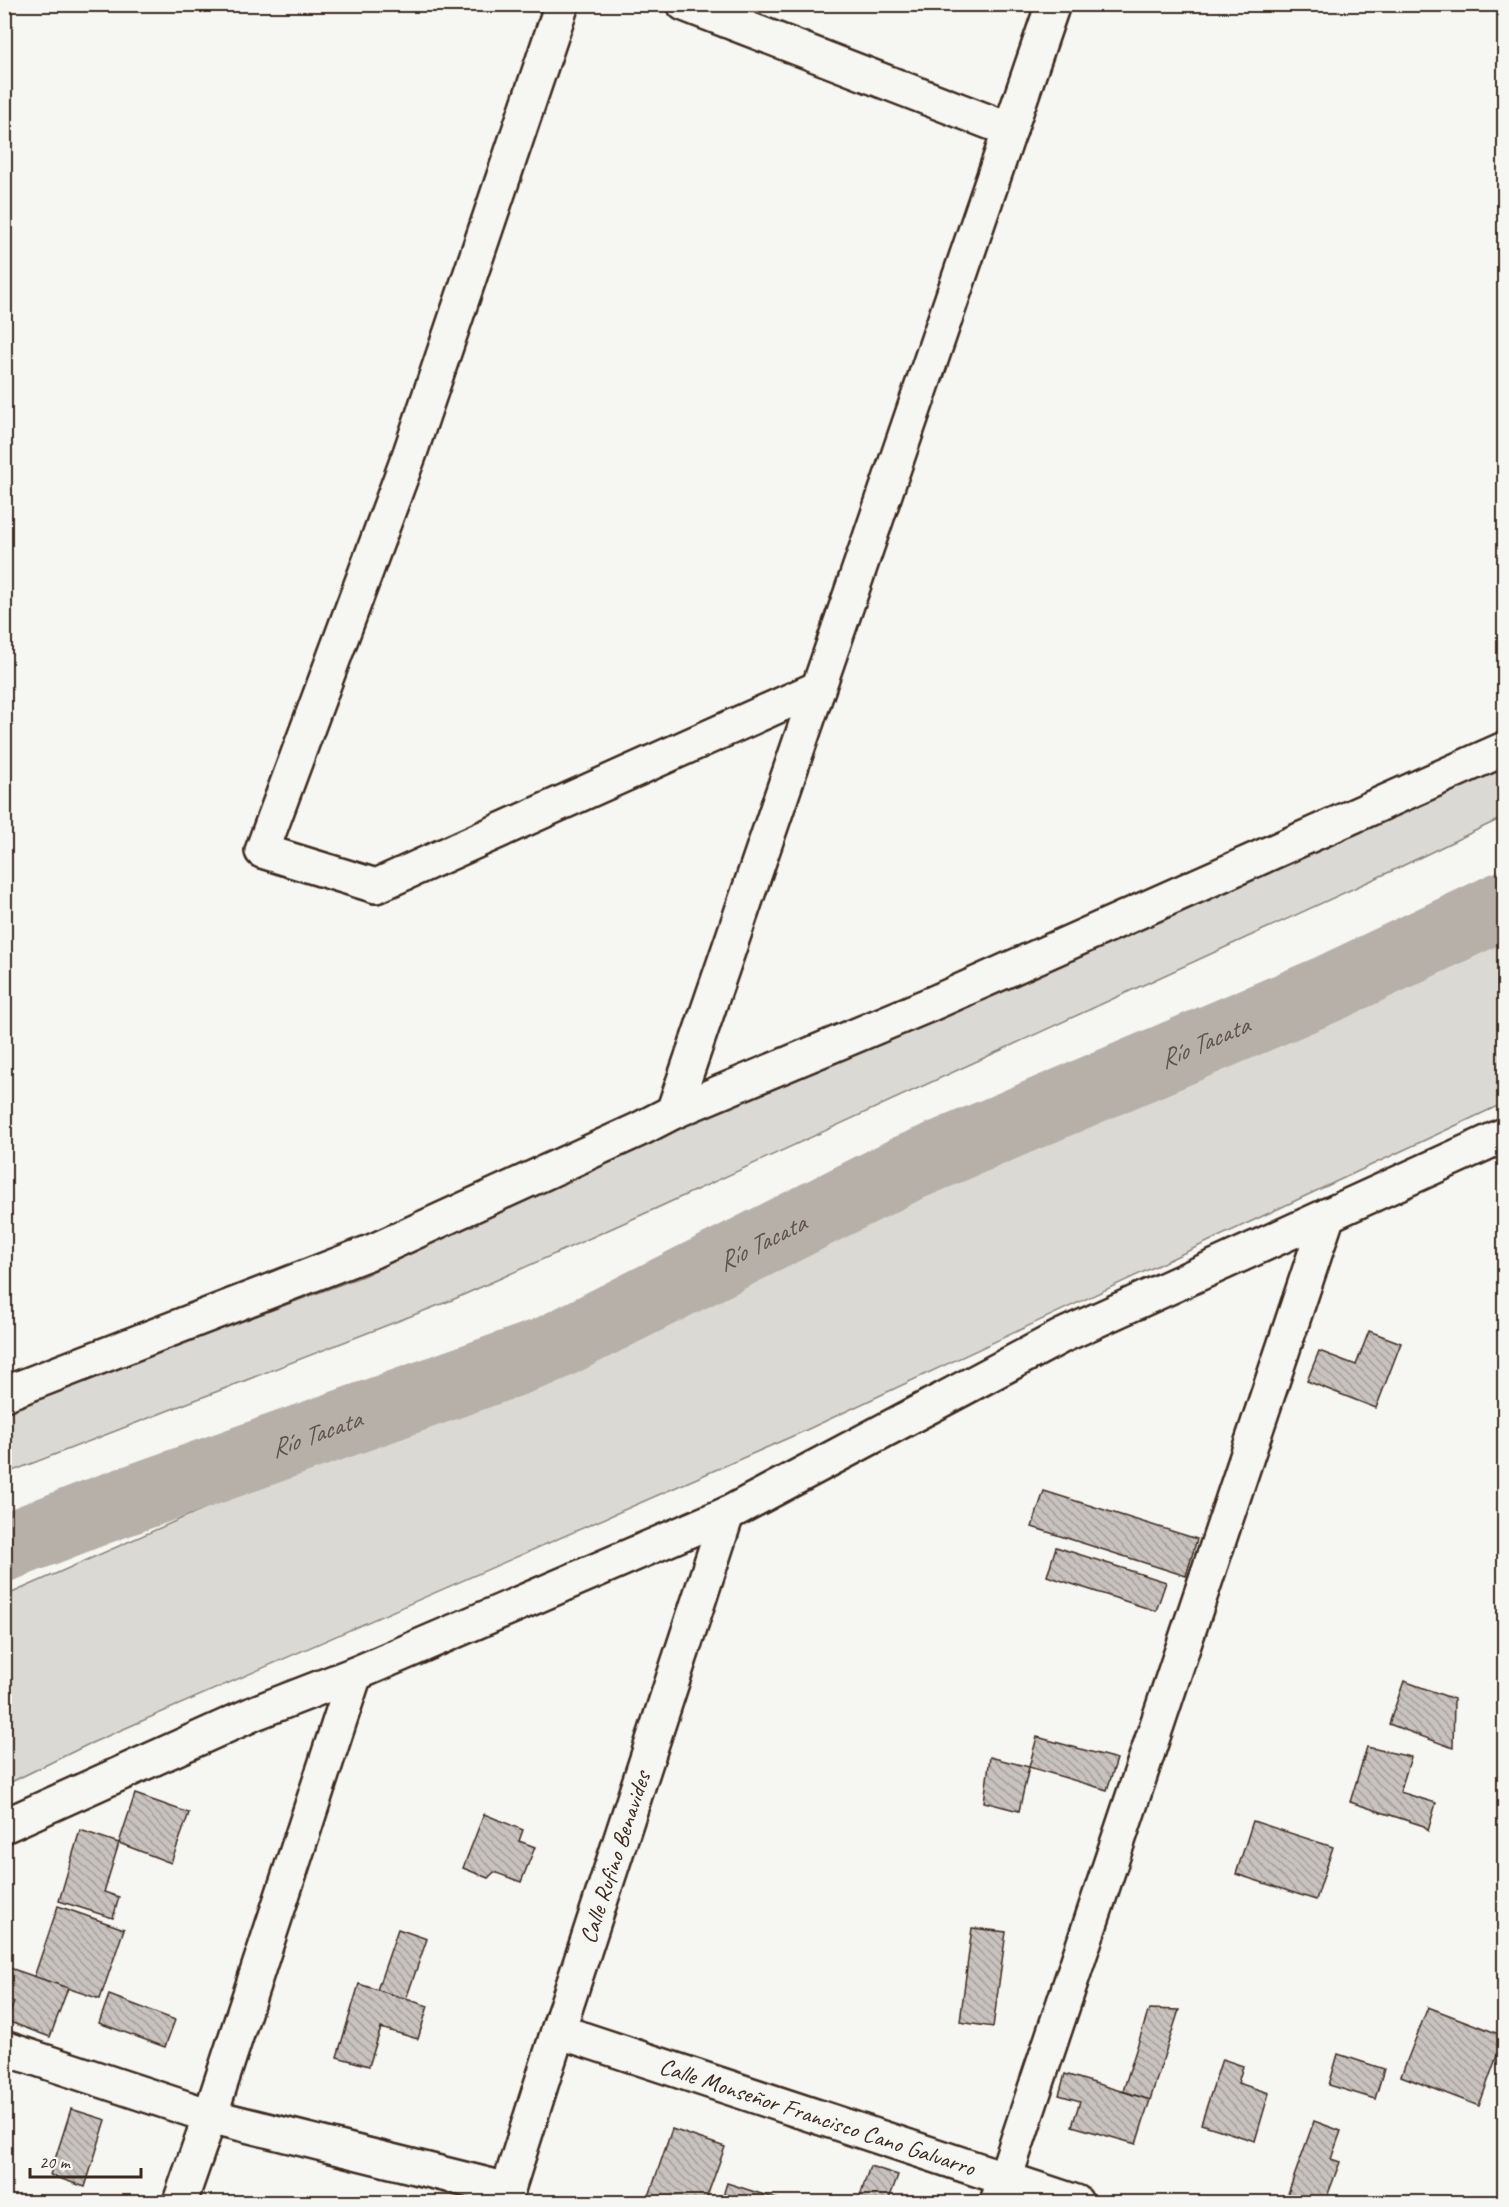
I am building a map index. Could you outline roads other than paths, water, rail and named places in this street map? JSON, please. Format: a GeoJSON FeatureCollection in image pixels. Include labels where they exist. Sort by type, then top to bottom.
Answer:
{"type":"FeatureCollection","features":[{"type":"Feature","properties":{"kind":"street"},"geometry":{"type":"LineString","coordinates":[[562,4],[410,453],[262,851],[376,886],[818,688]]}},
{"type":"Feature","properties":{"kind":"street"},"geometry":{"type":"LineString","coordinates":[[684,4],[1010,130]]}},
{"type":"Feature","properties":{"kind":"street"},"geometry":{"type":"LineString","coordinates":[[673,1112],[1053,4]]}},
{"type":"Feature","properties":{"kind":"street"},"geometry":{"type":"LineString","coordinates":[[4,1394],[373,1251],[673,1112],[931,1004],[1504,748]]}},
{"type":"Feature","properties":{"kind":"street"},"geometry":{"type":"LineString","coordinates":[[4,1826],[257,1712],[355,1674],[727,1514],[1062,1336],[1504,1135]]}},
{"type":"Feature","properties":{"kind":"street"},"geometry":{"type":"LineString","coordinates":[[1001,2191],[1328,1215]]}},
{"type":"Feature","properties":{"kind":"street","name":"Calle Rufino Benavides"},"geometry":{"type":"LineString","coordinates":[[506,2196],[727,1514]]}},
{"type":"Feature","properties":{"kind":"street"},"geometry":{"type":"LineString","coordinates":[[180,2202],[355,1674]]}},
{"type":"Feature","properties":{"kind":"street","name":"Calle Monseñor Francisco Cano Galvarro"},"geometry":{"type":"LineString","coordinates":[[558,2031],[1001,2191],[1077,2202]]}},
{"type":"Feature","properties":{"kind":"street"},"geometry":{"type":"LineString","coordinates":[[4,2048],[210,2116],[506,2196]]}},
{"type":"Feature","properties":{"kind":"waterway","name":"Río Tacata"},"geometry":{"type":"LineString","coordinates":[[4,1548],[96,1512],[546,1351],[906,1169],[1330,988],[1504,905]]}}]}
